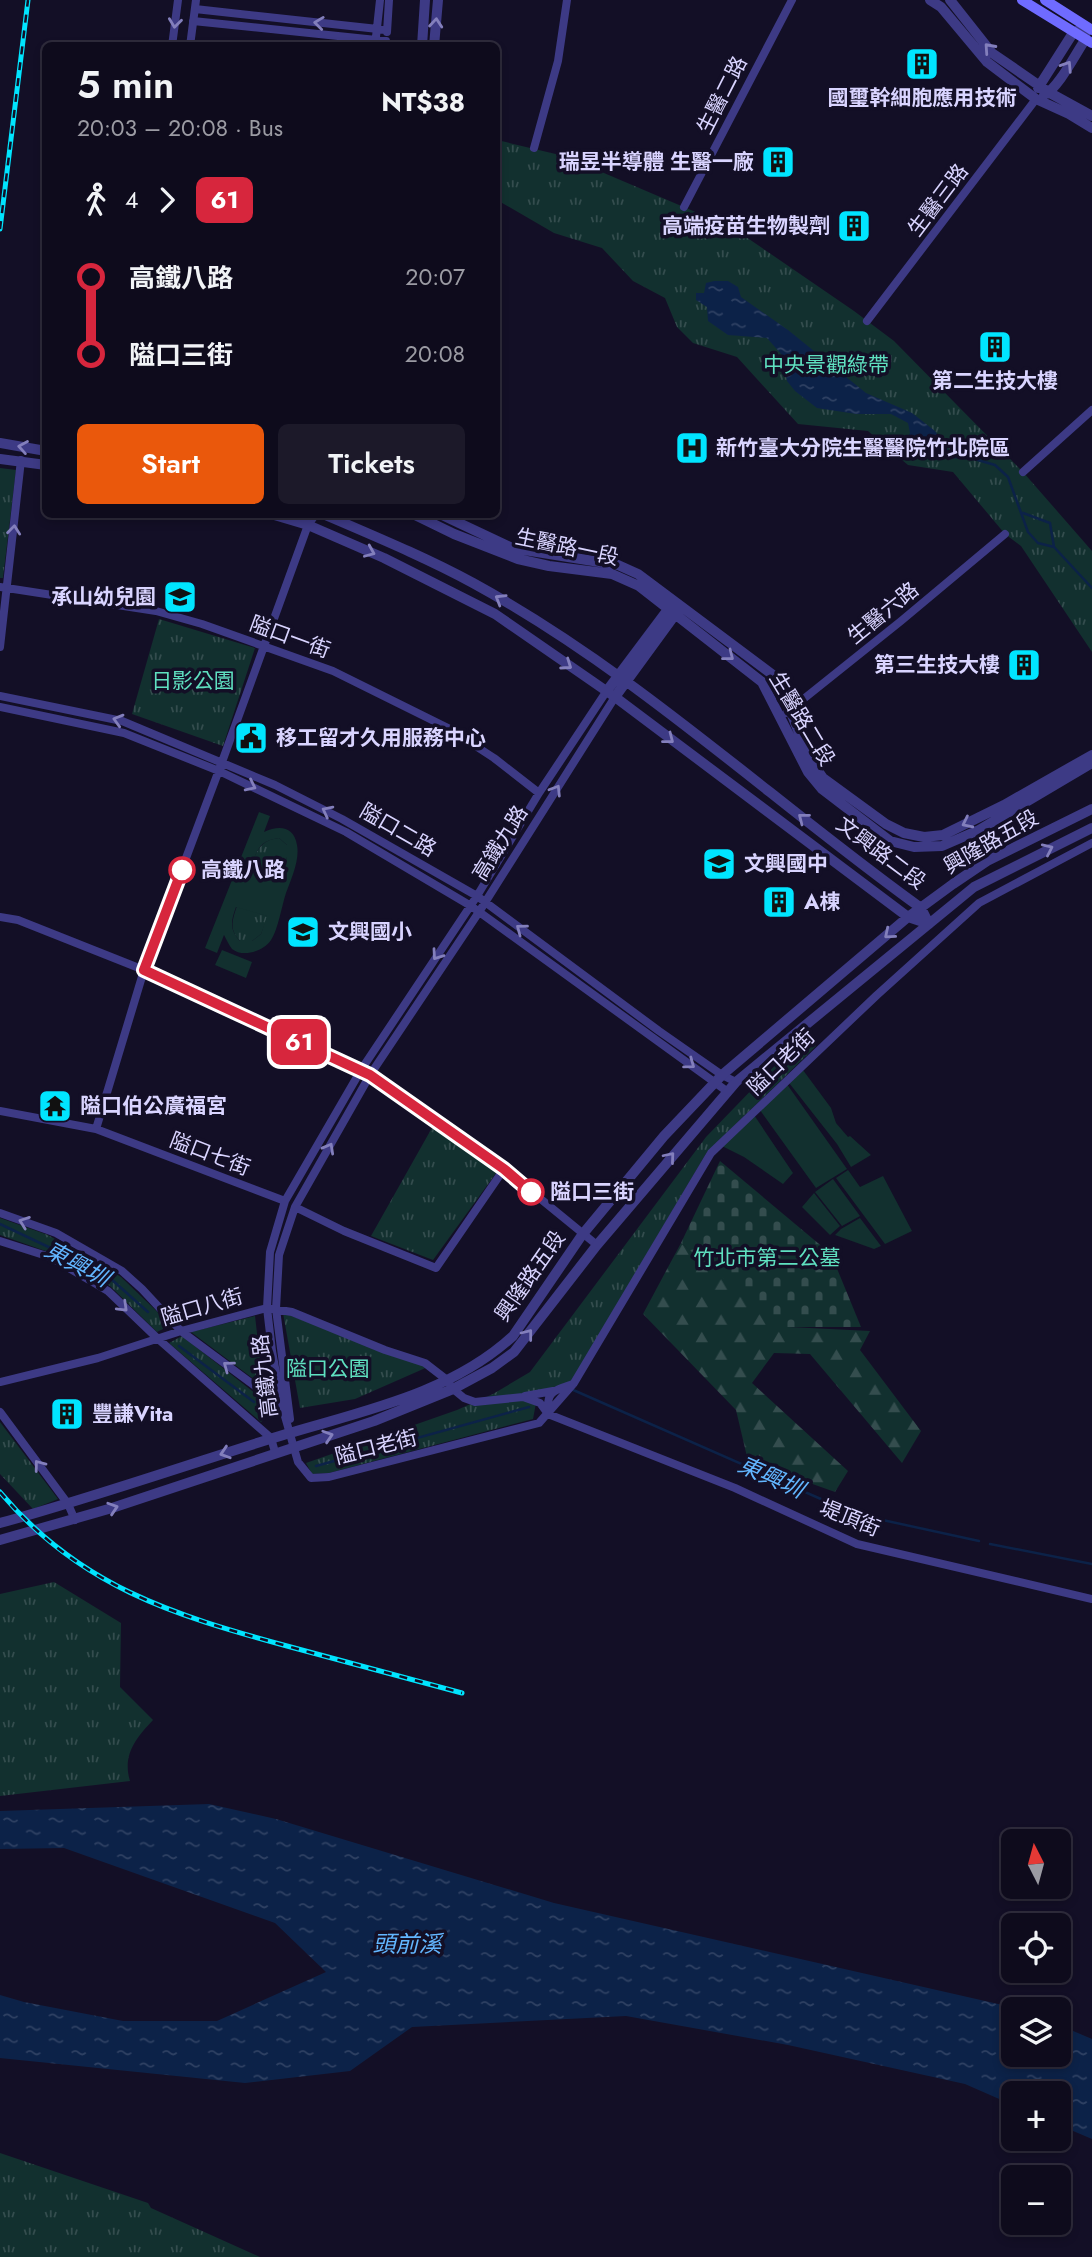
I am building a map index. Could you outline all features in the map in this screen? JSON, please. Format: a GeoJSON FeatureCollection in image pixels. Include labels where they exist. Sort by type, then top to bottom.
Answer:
{"type":"FeatureCollection","features":[{"type":"Feature","properties":{"kind":"main road"},"geometry":{"type":"LineString","coordinates":[[1022,0],[1073,33],[1089,35]]}},
{"type":"Feature","properties":{"kind":"main road"},"geometry":{"type":"LineString","coordinates":[[1045,0],[1089,35]]}},
{"type":"Feature","properties":{"kind":"street"},"geometry":{"type":"LineString","coordinates":[[173,42],[178,0]]}},
{"type":"Feature","properties":{"kind":"street"},"geometry":{"type":"LineString","coordinates":[[375,42],[380,0]]}},
{"type":"Feature","properties":{"kind":"street"},"geometry":{"type":"LineString","coordinates":[[386,42],[389,0]]}},
{"type":"Feature","properties":{"kind":"street"},"geometry":{"type":"LineString","coordinates":[[422,42],[425,0]]}},
{"type":"Feature","properties":{"kind":"street"},"geometry":{"type":"LineString","coordinates":[[434,42],[438,0]]}},
{"type":"Feature","properties":{"kind":"street"},"geometry":{"type":"LineString","coordinates":[[534,148],[558,61],[567,0]]}},
{"type":"Feature","properties":{"kind":"street","name":"生醫二路"},"geometry":{"type":"LineString","coordinates":[[684,207],[792,0]]}},
{"type":"Feature","properties":{"kind":"street"},"geometry":{"type":"LineString","coordinates":[[930,0],[941,7],[987,62],[1036,99],[1092,128]]}},
{"type":"Feature","properties":{"kind":"street"},"geometry":{"type":"LineString","coordinates":[[950,0],[992,53],[1050,93],[1092,116]]}},
{"type":"Feature","properties":{"kind":"street"},"geometry":{"type":"LineString","coordinates":[[190,42],[195,4],[387,30]]}},
{"type":"Feature","properties":{"kind":"street"},"geometry":{"type":"LineString","coordinates":[[193,22],[366,42]]}},
{"type":"Feature","properties":{"kind":"street"},"geometry":{"type":"LineString","coordinates":[[1036,99],[1039,84],[1073,33]]}},
{"type":"Feature","properties":{"kind":"street"},"geometry":{"type":"LineString","coordinates":[[1036,99],[1050,93],[1089,35]]}},
{"type":"Feature","properties":{"kind":"street","name":"生醫三路"},"geometry":{"type":"LineString","coordinates":[[867,321],[1036,99]]}},
{"type":"Feature","properties":{"kind":"street"},"geometry":{"type":"LineString","coordinates":[[1023,472],[1092,410]]}},
{"type":"Feature","properties":{"kind":"street"},"geometry":{"type":"LineString","coordinates":[[0,443],[42,450]]}},
{"type":"Feature","properties":{"kind":"street"},"geometry":{"type":"LineString","coordinates":[[0,459],[42,464]]}},
{"type":"Feature","properties":{"kind":"street"},"geometry":{"type":"LineString","coordinates":[[0,647],[4,588],[21,460]]}},
{"type":"Feature","properties":{"kind":"street","name":"文興路二段"},"geometry":{"type":"LineString","coordinates":[[332,518],[473,583],[543,626],[622,680],[921,908],[929,924]]}},
{"type":"Feature","properties":{"kind":"street","name":"生醫路一段"},"geometry":{"type":"LineString","coordinates":[[422,518],[518,559],[612,574],[675,607]]}},
{"type":"Feature","properties":{"kind":"street","name":"生醫路一段"},"geometry":{"type":"LineString","coordinates":[[448,518],[512,548],[618,565],[638,574],[675,607]]}},
{"type":"Feature","properties":{"kind":"street"},"geometry":{"type":"LineString","coordinates":[[96,1129],[144,970],[221,767],[307,520]]}},
{"type":"Feature","properties":{"kind":"street","name":"文興路二段"},"geometry":{"type":"LineString","coordinates":[[307,520],[495,614],[610,694],[908,917],[929,924]]}},
{"type":"Feature","properties":{"kind":"street","name":"生醫六路"},"geometry":{"type":"LineString","coordinates":[[782,717],[1004,534]]}},
{"type":"Feature","properties":{"kind":"street","name":"隘口一街"},"geometry":{"type":"LineString","coordinates":[[4,588],[156,611],[202,624],[333,671],[448,728],[494,758],[539,793]]}},
{"type":"Feature","properties":{"kind":"street","name":"高鐵九路"},"geometry":{"type":"LineString","coordinates":[[290,1433],[282,1406],[272,1309],[270,1252],[285,1201],[360,1070],[471,906],[539,793],[675,607]]}},
{"type":"Feature","properties":{"kind":"street","name":"生醫路二段"},"geometry":{"type":"LineString","coordinates":[[675,607],[773,676],[809,758],[823,778],[886,824],[904,833],[924,837],[943,835],[1004,805],[1092,755]]}},
{"type":"Feature","properties":{"kind":"street","name":"生醫路二段"},"geometry":{"type":"LineString","coordinates":[[675,607],[762,682],[782,717],[797,753],[822,789],[890,841],[914,847],[942,846],[979,830],[1092,763]]}},
{"type":"Feature","properties":{"kind":"street","name":"高鐵九路"},"geometry":{"type":"LineString","coordinates":[[290,1433],[289,1400],[272,1309],[279,1255],[295,1207],[370,1075],[485,903],[610,694]]}},
{"type":"Feature","properties":{"kind":"street","name":"隘口二路"},"geometry":{"type":"LineString","coordinates":[[0,696],[122,720],[221,767],[346,832],[471,906],[719,1079],[736,1082]]}},
{"type":"Feature","properties":{"kind":"street","name":"隘口二路"},"geometry":{"type":"LineString","coordinates":[[0,707],[124,733],[275,785],[342,819],[477,896],[719,1079],[728,1092]]}},
{"type":"Feature","properties":{"kind":"street","name":"興隆路五段"},"geometry":{"type":"LineString","coordinates":[[0,1541],[75,1520],[374,1421],[450,1384],[513,1336],[582,1235],[664,1136],[719,1079],[908,917],[988,861],[1092,809]]}},
{"type":"Feature","properties":{"kind":"street","name":"興隆路五段"},"geometry":{"type":"LineString","coordinates":[[0,1524],[271,1438],[370,1411],[492,1368],[514,1352],[597,1245],[736,1082],[974,887],[1092,828]]}},
{"type":"Feature","properties":{"kind":"street","name":"隘口老街"},"geometry":{"type":"LineString","coordinates":[[290,1433],[298,1460],[311,1478],[329,1477],[539,1423],[574,1383],[711,1153],[877,995],[979,903],[1092,843]]}},
{"type":"Feature","properties":{"kind":"street"},"geometry":{"type":"LineString","coordinates":[[0,917],[18,920],[144,970],[370,1075],[504,1169],[597,1245]]}},
{"type":"Feature","properties":{"kind":"street","name":"隘口七街"},"geometry":{"type":"LineString","coordinates":[[0,1111],[96,1129],[285,1201]]}},
{"type":"Feature","properties":{"kind":"street"},"geometry":{"type":"LineString","coordinates":[[295,1207],[436,1268],[504,1169]]}},
{"type":"Feature","properties":{"kind":"street"},"geometry":{"type":"LineString","coordinates":[[0,1213],[56,1233],[121,1271],[142,1289],[181,1331],[282,1406]]}},
{"type":"Feature","properties":{"kind":"street"},"geometry":{"type":"LineString","coordinates":[[0,1241],[50,1257],[108,1291],[271,1438],[275,1452]]}},
{"type":"Feature","properties":{"kind":"street","name":"隘口八街"},"geometry":{"type":"LineString","coordinates":[[0,1382],[98,1358],[181,1331],[272,1309],[292,1312],[385,1350],[425,1363],[450,1384]]}},
{"type":"Feature","properties":{"kind":"street"},"geometry":{"type":"LineString","coordinates":[[450,1384],[464,1398],[475,1402],[553,1391],[574,1383]]}},
{"type":"Feature","properties":{"kind":"street"},"geometry":{"type":"LineString","coordinates":[[548,1414],[547,1400],[553,1391]]}},
{"type":"Feature","properties":{"kind":"street","name":"堤頂街"},"geometry":{"type":"LineString","coordinates":[[523,1396],[540,1403],[548,1414],[736,1488],[857,1544],[1092,1599]]}},
{"type":"Feature","properties":{"kind":"street"},"geometry":{"type":"LineString","coordinates":[[0,1412],[68,1504],[75,1520]]}},
{"type":"Feature","properties":{"kind":"green space","name":"中央景觀綠帶"},"geometry":{"type":"Polygon","coordinates":[[[500,141],[564,156],[719,222],[749,239],[894,341],[1023,472],[1092,551],[1092,652],[1021,546],[1005,534],[953,472],[908,465],[868,431],[798,424],[737,357],[693,343],[677,327],[665,298],[633,281],[602,248],[554,233],[500,202],[500,141]]]}},
{"type":"Feature","properties":{"kind":"green space"},"geometry":{"type":"Polygon","coordinates":[[[0,468],[16,470],[3,578],[0,578],[0,468]]]}},
{"type":"Feature","properties":{"kind":"green space","name":"日影公園"},"geometry":{"type":"Polygon","coordinates":[[[159,619],[255,648],[223,746],[132,714],[159,619]]]}},
{"type":"Feature","properties":{"kind":"green space"},"geometry":{"type":"Polygon","coordinates":[[[259,812],[270,816],[264,832],[275,828],[289,831],[293,834],[298,851],[273,936],[268,944],[253,952],[237,952],[232,949],[224,935],[217,953],[205,948],[259,812]],[[279,838],[262,845],[253,863],[282,872],[287,857],[287,845],[279,838]],[[236,907],[232,921],[234,933],[240,941],[252,941],[261,934],[267,916],[236,907]]]}},
{"type":"Feature","properties":{"kind":"green space"},"geometry":{"type":"Polygon","coordinates":[[[279,838],[287,845],[287,857],[282,872],[252,863],[262,845],[279,838]]]}},
{"type":"Feature","properties":{"kind":"green space"},"geometry":{"type":"Polygon","coordinates":[[[237,906],[268,916],[261,934],[252,941],[240,941],[234,933],[233,921],[237,906]]]}},
{"type":"Feature","properties":{"kind":"green space"},"geometry":{"type":"Polygon","coordinates":[[[222,950],[252,962],[246,978],[215,965],[222,950]]]}},
{"type":"Feature","properties":{"kind":"green space"},"geometry":{"type":"Polygon","coordinates":[[[804,1040],[815,1042],[816,1046],[707,1152],[571,1382],[538,1392],[533,1419],[329,1473],[312,1474],[306,1463],[457,1410],[493,1394],[530,1372],[706,1137],[790,1050],[804,1040]]]}},
{"type":"Feature","properties":{"kind":"green space"},"geometry":{"type":"Polygon","coordinates":[[[800,1066],[831,1108],[836,1123],[848,1137],[871,1155],[851,1167],[837,1144],[786,1079],[800,1066]]]}},
{"type":"Feature","properties":{"kind":"green space"},"geometry":{"type":"Polygon","coordinates":[[[784,1080],[847,1169],[816,1188],[757,1106],[784,1080]]]}},
{"type":"Feature","properties":{"kind":"green space"},"geometry":{"type":"Polygon","coordinates":[[[752,1112],[793,1173],[783,1184],[744,1157],[718,1144],[752,1112]]]}},
{"type":"Feature","properties":{"kind":"green space"},"geometry":{"type":"Polygon","coordinates":[[[433,1126],[499,1169],[433,1260],[371,1236],[433,1126]]]}},
{"type":"Feature","properties":{"kind":"green space","name":"竹北市第二公墓"},"geometry":{"type":"Polygon","coordinates":[[[720,1161],[831,1254],[861,1327],[783,1327],[681,1243],[720,1161]]]}},
{"type":"Feature","properties":{"kind":"green space"},"geometry":{"type":"Polygon","coordinates":[[[848,1170],[860,1187],[883,1176],[912,1231],[885,1244],[836,1178],[848,1170]]]}},
{"type":"Feature","properties":{"kind":"green space"},"geometry":{"type":"Polygon","coordinates":[[[833,1179],[860,1216],[842,1226],[815,1192],[833,1179]]]}},
{"type":"Feature","properties":{"kind":"green space"},"geometry":{"type":"Polygon","coordinates":[[[814,1193],[840,1226],[830,1235],[802,1207],[814,1193]]]}},
{"type":"Feature","properties":{"kind":"green space"},"geometry":{"type":"Polygon","coordinates":[[[0,1218],[48,1235],[121,1277],[171,1325],[157,1332],[110,1286],[57,1255],[0,1235],[0,1218]]]}},
{"type":"Feature","properties":{"kind":"green space"},"geometry":{"type":"Polygon","coordinates":[[[860,1218],[881,1246],[874,1249],[835,1235],[860,1218]]]}},
{"type":"Feature","properties":{"kind":"green space"},"geometry":{"type":"Polygon","coordinates":[[[681,1243],[789,1327],[870,1331],[860,1350],[921,1431],[902,1463],[810,1354],[774,1353],[752,1383],[848,1471],[835,1492],[748,1461],[736,1410],[643,1314],[681,1243]]]}},
{"type":"Feature","properties":{"kind":"green space","name":"隘口公園"},"geometry":{"type":"Polygon","coordinates":[[[283,1313],[430,1366],[355,1399],[300,1408],[283,1313]]]}},
{"type":"Feature","properties":{"kind":"green space"},"geometry":{"type":"Polygon","coordinates":[[[255,1316],[263,1386],[191,1332],[255,1316]]]}},
{"type":"Feature","properties":{"kind":"green space"},"geometry":{"type":"Polygon","coordinates":[[[182,1336],[275,1409],[261,1422],[169,1343],[182,1336]]]}},
{"type":"Feature","properties":{"kind":"green space"},"geometry":{"type":"Polygon","coordinates":[[[0,1422],[58,1499],[33,1509],[0,1474],[0,1422]]]}},
{"type":"Feature","properties":{"kind":"green space"},"geometry":{"type":"Polygon","coordinates":[[[54,1582],[121,1623],[120,1687],[153,1720],[136,1740],[129,1755],[130,1781],[0,1796],[0,1594],[54,1582]]]}},
{"type":"Feature","properties":{"kind":"green space"},"geometry":{"type":"Polygon","coordinates":[[[0,2153],[148,2203],[151,2208],[260,2257],[0,2257],[0,2153]]]}},
{"type":"Feature","properties":{"kind":"water"},"geometry":{"type":"Polygon","coordinates":[[[728,281],[738,287],[741,297],[788,330],[866,393],[912,413],[935,431],[953,457],[926,456],[906,441],[910,433],[908,423],[891,414],[856,414],[817,408],[787,381],[782,355],[767,338],[728,335],[708,321],[707,307],[696,300],[696,293],[704,293],[706,283],[728,281]]]}},
{"type":"Feature","properties":{"kind":"water","name":"頭前溪"},"geometry":{"type":"Polygon","coordinates":[[[209,1804],[276,1819],[554,1903],[1001,2005],[1001,2067],[1071,2067],[1071,2030],[1092,2039],[1092,2139],[1071,2130],[1071,2081],[1001,2081],[1001,2100],[965,2084],[788,2045],[626,2016],[412,2027],[350,2071],[245,2083],[0,2058],[0,1995],[123,2021],[217,2021],[326,1972],[275,1923],[64,1848],[0,1849],[0,1811],[209,1804]]]}},
{"type":"Feature","properties":{"kind":"waterway"},"geometry":{"type":"LineString","coordinates":[[953,457],[971,458],[995,465],[1008,477],[1028,532],[1038,543],[1054,547],[1092,588]]}},
{"type":"Feature","properties":{"kind":"waterway"},"geometry":{"type":"LineString","coordinates":[[1023,513],[1050,523],[1054,547]]}},
{"type":"Feature","properties":{"kind":"waterway","name":"東興圳"},"geometry":{"type":"LineString","coordinates":[[0,1224],[111,1279],[148,1312]]}},
{"type":"Feature","properties":{"kind":"waterway","name":"東興圳"},"geometry":{"type":"LineString","coordinates":[[179,1346],[254,1402]]}},
{"type":"Feature","properties":{"kind":"waterway","name":"東興圳"},"geometry":{"type":"LineString","coordinates":[[571,1389],[855,1514],[979,1541]]}},
{"type":"Feature","properties":{"kind":"waterway","name":"東興圳"},"geometry":{"type":"LineString","coordinates":[[316,1466],[529,1407]]}},
{"type":"Feature","properties":{"kind":"waterway","name":"東興圳"},"geometry":{"type":"LineString","coordinates":[[990,1544],[1092,1564]]}},
{"type":"Feature","properties":{"kind":"railway"},"geometry":{"type":"LineString","coordinates":[[0,229],[28,0]]}},
{"type":"Feature","properties":{"kind":"railway"},"geometry":{"type":"LineString","coordinates":[[0,1492],[30,1524],[62,1551],[95,1574],[130,1593],[205,1622],[462,1693]]}},
{"type":"Feature","properties":{"kind":"bus line","name":"61"},"geometry":{"type":"LineString","coordinates":[[182,870],[144,970],[370,1075],[504,1169],[531,1192]]}},
{"type":"Feature","properties":{"kind":"place","name":"國璽幹細胞應用技術"},"geometry":{"type":"Point","coordinates":[922,64]}},
{"type":"Feature","properties":{"kind":"place","name":"瑞昱半導體 生醫一廠"},"geometry":{"type":"Point","coordinates":[778,162]}},
{"type":"Feature","properties":{"kind":"place","name":"高端疫苗生物製劑"},"geometry":{"type":"Point","coordinates":[854,226]}},
{"type":"Feature","properties":{"kind":"place","name":"第二生技大樓"},"geometry":{"type":"Point","coordinates":[995,347]}},
{"type":"Feature","properties":{"kind":"place","name":"新竹臺大分院生醫醫院竹北院區"},"geometry":{"type":"Point","coordinates":[692,448]}},
{"type":"Feature","properties":{"kind":"place","name":"承山幼兒園"},"geometry":{"type":"Point","coordinates":[180,597]}},
{"type":"Feature","properties":{"kind":"place","name":"第三生技大樓"},"geometry":{"type":"Point","coordinates":[1024,665]}},
{"type":"Feature","properties":{"kind":"place","name":"移工留才久用服務中心"},"geometry":{"type":"Point","coordinates":[251,738]}},
{"type":"Feature","properties":{"kind":"place","name":"文興國中"},"geometry":{"type":"Point","coordinates":[719,864]}},
{"type":"Feature","properties":{"kind":"place","name":"高鐵八路"},"geometry":{"type":"Point","coordinates":[182,870]}},
{"type":"Feature","properties":{"kind":"place","name":"A棟"},"geometry":{"type":"Point","coordinates":[779,902]}},
{"type":"Feature","properties":{"kind":"place","name":"文興國小"},"geometry":{"type":"Point","coordinates":[303,932]}},
{"type":"Feature","properties":{"kind":"place","name":"隘口伯公廣福宮"},"geometry":{"type":"Point","coordinates":[55,1106]}},
{"type":"Feature","properties":{"kind":"place","name":"隘口三街"},"geometry":{"type":"Point","coordinates":[531,1192]}},
{"type":"Feature","properties":{"kind":"place","name":"豐謙Vita"},"geometry":{"type":"Point","coordinates":[67,1414]}}]}
